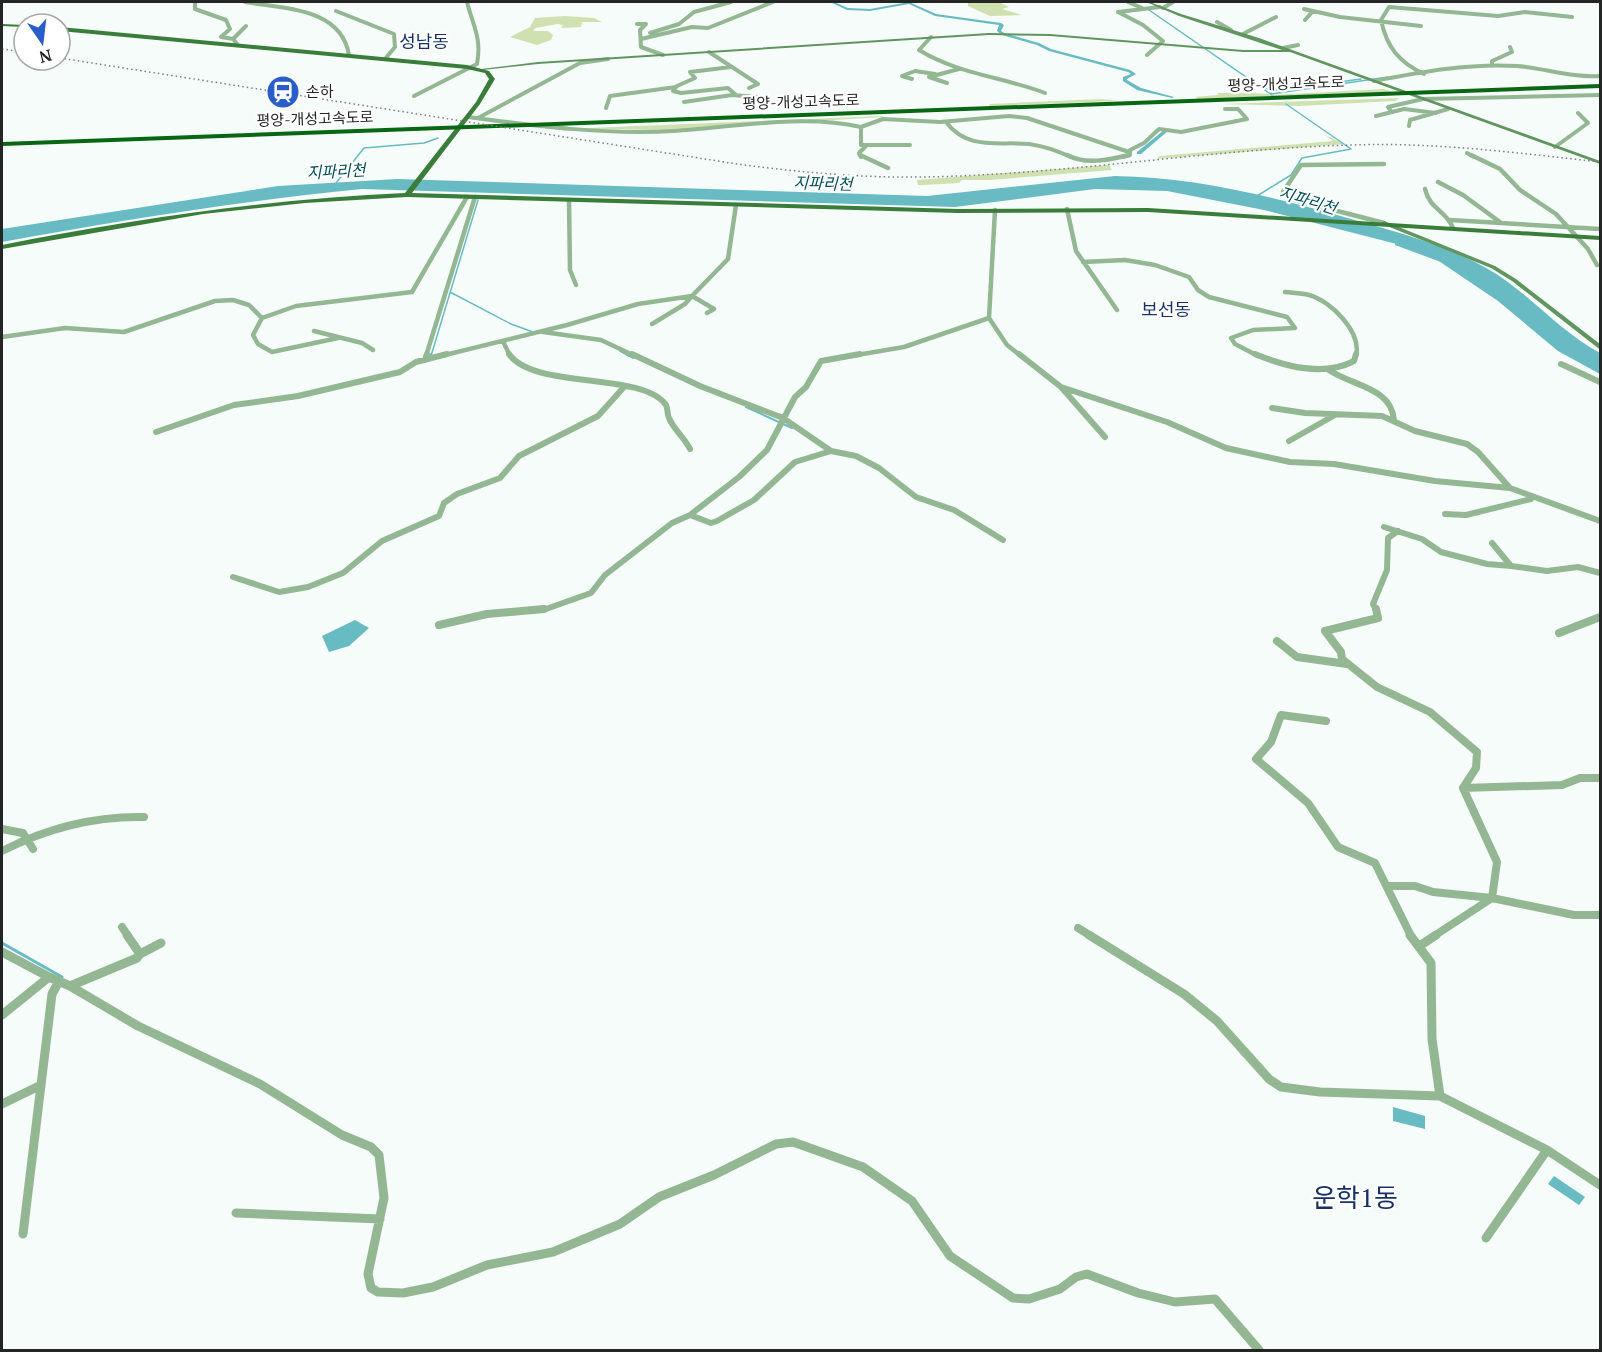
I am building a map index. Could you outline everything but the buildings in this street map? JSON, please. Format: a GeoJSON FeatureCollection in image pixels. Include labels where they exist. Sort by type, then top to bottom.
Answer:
{"type":"FeatureCollection","features":[{"type":"Feature","properties":{"kind":"highway","name":"평양-개성고속도로"},"geometry":{"type":"LineString","coordinates":[[2,146],[1600,88]]}},
{"type":"Feature","properties":{"kind":"main road"},"geometry":{"type":"LineString","coordinates":[[72,30],[483,69],[492,79],[468,117],[409,193]]}},
{"type":"Feature","properties":{"kind":"main road"},"geometry":{"type":"LineString","coordinates":[[2,247],[236,208],[409,193],[736,205],[995,210],[1067,209],[1366,222],[1600,237]]}},
{"type":"Feature","properties":{"kind":"street"},"geometry":{"type":"LineString","coordinates":[[195,2],[193,6],[195,9],[226,20],[230,29],[221,37],[233,39],[238,45]]}},
{"type":"Feature","properties":{"kind":"street"},"geometry":{"type":"LineString","coordinates":[[245,2],[321,16],[331,22],[347,41],[350,55]]}},
{"type":"Feature","properties":{"kind":"street"},"geometry":{"type":"LineString","coordinates":[[414,96],[467,67],[477,64],[480,49],[478,33],[473,26],[467,2]]}},
{"type":"Feature","properties":{"kind":"street"},"geometry":{"type":"LineString","coordinates":[[663,55],[641,47],[639,44],[642,38],[679,24],[694,12],[720,7],[731,2]]}},
{"type":"Feature","properties":{"kind":"street"},"geometry":{"type":"LineString","coordinates":[[642,38],[689,28],[708,28],[773,2]]}},
{"type":"Feature","properties":{"kind":"street"},"geometry":{"type":"LineString","coordinates":[[1128,2],[1146,9]]}},
{"type":"Feature","properties":{"kind":"street"},"geometry":{"type":"LineString","coordinates":[[1148,2],[1244,34],[1600,163]]}},
{"type":"Feature","properties":{"kind":"street"},"geometry":{"type":"LineString","coordinates":[[1147,55],[1163,41],[1148,28],[1118,14],[1161,7],[1173,2]]}},
{"type":"Feature","properties":{"kind":"street"},"geometry":{"type":"LineString","coordinates":[[1422,73],[1406,65],[1395,55],[1384,35],[1381,20],[1389,7],[1427,7],[1493,15],[1525,12],[1572,17]]}},
{"type":"Feature","properties":{"kind":"street"},"geometry":{"type":"LineString","coordinates":[[1304,9],[1421,26]]}},
{"type":"Feature","properties":{"kind":"street"},"geometry":{"type":"LineString","coordinates":[[336,11],[384,28],[394,34],[394,47],[385,59]]}},
{"type":"Feature","properties":{"kind":"street"},"geometry":{"type":"LineString","coordinates":[[1305,20],[1313,11]]}},
{"type":"Feature","properties":{"kind":"street"},"geometry":{"type":"LineString","coordinates":[[1244,34],[1276,16]]}},
{"type":"Feature","properties":{"kind":"street"},"geometry":{"type":"LineString","coordinates":[[1217,22],[1231,30]]}},
{"type":"Feature","properties":{"kind":"street"},"geometry":{"type":"LineString","coordinates":[[637,24],[646,24],[639,30],[642,38]]}},
{"type":"Feature","properties":{"kind":"street"},"geometry":{"type":"LineString","coordinates":[[233,39],[246,26]]}},
{"type":"Feature","properties":{"kind":"street"},"geometry":{"type":"LineString","coordinates":[[483,69],[663,55],[1002,34],[1207,48],[1290,51]]}},
{"type":"Feature","properties":{"kind":"street"},"geometry":{"type":"LineString","coordinates":[[931,37],[919,50],[939,62],[984,79],[1022,84],[1045,93]]}},
{"type":"Feature","properties":{"kind":"street"},"geometry":{"type":"LineString","coordinates":[[1283,48],[1298,45]]}},
{"type":"Feature","properties":{"kind":"street"},"geometry":{"type":"LineString","coordinates":[[1492,66],[1492,61],[1512,52],[1510,47]]}},
{"type":"Feature","properties":{"kind":"street"},"geometry":{"type":"LineString","coordinates":[[709,52],[758,84],[749,88]]}},
{"type":"Feature","properties":{"kind":"street"},"geometry":{"type":"LineString","coordinates":[[478,118],[582,62],[608,59]]}},
{"type":"Feature","properties":{"kind":"street"},"geometry":{"type":"LineString","coordinates":[[1370,80],[1492,66],[1538,68],[1580,76],[1600,76]]}},
{"type":"Feature","properties":{"kind":"street"},"geometry":{"type":"LineString","coordinates":[[606,108],[610,96],[675,87],[695,78],[690,72],[731,67]]}},
{"type":"Feature","properties":{"kind":"street"},"geometry":{"type":"LineString","coordinates":[[912,79],[902,76],[915,71],[934,74],[959,69]]}},
{"type":"Feature","properties":{"kind":"street"},"geometry":{"type":"LineString","coordinates":[[934,74],[928,78],[947,83]]}},
{"type":"Feature","properties":{"kind":"street"},"geometry":{"type":"LineString","coordinates":[[675,87],[673,91],[678,93],[728,88],[736,95]]}},
{"type":"Feature","properties":{"kind":"street"},"geometry":{"type":"LineString","coordinates":[[698,92],[684,102],[736,95],[758,97]]}},
{"type":"Feature","properties":{"kind":"street"},"geometry":{"type":"LineString","coordinates":[[698,92],[706,99]]}},
{"type":"Feature","properties":{"kind":"street"},"geometry":{"type":"LineString","coordinates":[[1391,111],[1388,107],[1423,99],[1600,95]]}},
{"type":"Feature","properties":{"kind":"street"},"geometry":{"type":"LineString","coordinates":[[945,122],[953,133],[974,143],[1029,144],[1070,156],[1074,160],[1116,159],[1130,155],[1129,152],[1144,143],[1159,129],[1181,132],[1247,118],[1238,109],[1225,109]]}},
{"type":"Feature","properties":{"kind":"street"},"geometry":{"type":"LineString","coordinates":[[1409,126],[1410,120],[1449,109]]}},
{"type":"Feature","properties":{"kind":"street"},"geometry":{"type":"LineString","coordinates":[[1376,116],[1391,111],[1426,110],[1436,113]]}},
{"type":"Feature","properties":{"kind":"street"},"geometry":{"type":"LineString","coordinates":[[1555,147],[1588,123],[1578,112]]}},
{"type":"Feature","properties":{"kind":"street"},"geometry":{"type":"LineString","coordinates":[[468,117],[530,123],[579,131],[675,130],[699,127],[838,122],[861,127],[883,119],[945,122],[995,116],[1023,117],[1129,152]]}},
{"type":"Feature","properties":{"kind":"street"},"geometry":{"type":"LineString","coordinates":[[861,127],[861,145],[910,145]]}},
{"type":"Feature","properties":{"kind":"street"},"geometry":{"type":"LineString","coordinates":[[867,145],[859,153],[861,157],[888,168]]}},
{"type":"Feature","properties":{"kind":"street"},"geometry":{"type":"LineString","coordinates":[[1467,153],[1500,169],[1520,190],[1556,214],[1588,249],[1597,265]]}},
{"type":"Feature","properties":{"kind":"street"},"geometry":{"type":"LineString","coordinates":[[1384,164],[1301,165],[1283,192],[1291,199],[1384,223],[1493,267],[1514,280],[1600,347]]}},
{"type":"Feature","properties":{"kind":"street"},"geometry":{"type":"LineString","coordinates":[[1438,182],[1463,195],[1502,223]]}},
{"type":"Feature","properties":{"kind":"street"},"geometry":{"type":"LineString","coordinates":[[1425,189],[1428,202],[1450,220],[1453,228]]}},
{"type":"Feature","properties":{"kind":"street"},"geometry":{"type":"LineString","coordinates":[[338,338],[272,352],[258,344],[253,335],[262,318],[296,306],[412,292],[471,197]]}},
{"type":"Feature","properties":{"kind":"street"},"geometry":{"type":"LineString","coordinates":[[425,360],[471,197]]}},
{"type":"Feature","properties":{"kind":"street"},"geometry":{"type":"LineString","coordinates":[[569,200],[570,270],[576,285]]}},
{"type":"Feature","properties":{"kind":"street"},"geometry":{"type":"LineString","coordinates":[[651,324],[685,304],[728,259],[736,205]]}},
{"type":"Feature","properties":{"kind":"street"},"geometry":{"type":"LineString","coordinates":[[1067,209],[1076,251],[1117,310]]}},
{"type":"Feature","properties":{"kind":"street"},"geometry":{"type":"LineString","coordinates":[[995,210],[989,318],[994,329],[1007,345],[1061,387],[1105,436]]}},
{"type":"Feature","properties":{"kind":"street"},"geometry":{"type":"LineString","coordinates":[[1450,220],[1600,228]]}},
{"type":"Feature","properties":{"kind":"street"},"geometry":{"type":"LineString","coordinates":[[1588,249],[1600,253]]}},
{"type":"Feature","properties":{"kind":"street"},"geometry":{"type":"LineString","coordinates":[[1083,262],[1112,258],[1148,262],[1189,276],[1196,283],[1198,290],[1209,297],[1287,317],[1295,328],[1266,328],[1240,333],[1231,338],[1232,343],[1280,364],[1329,370],[1340,378],[1381,396],[1393,409],[1394,420]]}},
{"type":"Feature","properties":{"kind":"street"},"geometry":{"type":"LineString","coordinates":[[1285,292],[1311,296],[1330,307],[1351,328],[1357,358],[1329,370]]}},
{"type":"Feature","properties":{"kind":"street"},"geometry":{"type":"LineString","coordinates":[[156,432],[234,405],[298,396],[400,372],[425,360],[461,349],[504,341],[638,304],[692,296],[714,309],[707,313]]}},
{"type":"Feature","properties":{"kind":"street"},"geometry":{"type":"LineString","coordinates":[[2,337],[63,328],[113,333],[139,330],[178,312],[220,301],[241,301],[252,304],[262,318]]}},
{"type":"Feature","properties":{"kind":"street"},"geometry":{"type":"LineString","coordinates":[[439,625],[487,614],[546,609],[591,593],[605,575],[672,523],[690,514],[739,477],[748,465],[767,450],[795,397],[806,387],[823,360],[904,347],[989,318]]}},
{"type":"Feature","properties":{"kind":"street"},"geometry":{"type":"LineString","coordinates":[[314,331],[362,344],[373,350]]}},
{"type":"Feature","properties":{"kind":"street"},"geometry":{"type":"LineString","coordinates":[[536,332],[601,340],[700,386],[783,418],[831,450],[856,456],[879,468],[915,498],[954,510],[1003,540]]}},
{"type":"Feature","properties":{"kind":"street"},"geometry":{"type":"LineString","coordinates":[[504,341],[513,360],[524,366],[557,377],[586,379],[624,387],[666,404],[669,418],[684,435],[690,449]]}},
{"type":"Feature","properties":{"kind":"street"},"geometry":{"type":"LineString","coordinates":[[1562,364],[1600,382]]}},
{"type":"Feature","properties":{"kind":"street"},"geometry":{"type":"LineString","coordinates":[[233,577],[279,592],[297,590],[332,579],[382,542],[439,516],[450,497],[500,478],[519,456],[598,416],[624,387]]}},
{"type":"Feature","properties":{"kind":"street"},"geometry":{"type":"LineString","coordinates":[[1061,387],[1158,418],[1226,447],[1261,456],[1316,465],[1335,464],[1436,481],[1510,488],[1533,499],[1600,521]]}},
{"type":"Feature","properties":{"kind":"street"},"geometry":{"type":"LineString","coordinates":[[1272,408],[1335,415],[1378,415],[1415,431],[1467,444],[1478,452],[1510,488]]}},
{"type":"Feature","properties":{"kind":"street"},"geometry":{"type":"LineString","coordinates":[[1289,441],[1335,415]]}},
{"type":"Feature","properties":{"kind":"street"},"geometry":{"type":"LineString","coordinates":[[690,514],[711,523],[717,521],[754,500],[795,462],[831,450]]}},
{"type":"Feature","properties":{"kind":"street"},"geometry":{"type":"LineString","coordinates":[[1445,514],[1480,512],[1533,499]]}},
{"type":"Feature","properties":{"kind":"street"},"geometry":{"type":"LineString","coordinates":[[1384,527],[1422,539],[1441,552],[1487,564],[1547,571],[1578,567],[1600,573]]}},
{"type":"Feature","properties":{"kind":"street"},"geometry":{"type":"LineString","coordinates":[[1398,531],[1388,538],[1387,570],[1373,604],[1378,612],[1378,618],[1325,632],[1347,664],[1377,687],[1430,712],[1471,744],[1477,752],[1479,764],[1463,788]]}},
{"type":"Feature","properties":{"kind":"street"},"geometry":{"type":"LineString","coordinates":[[1492,543],[1511,566]]}},
{"type":"Feature","properties":{"kind":"street"},"geometry":{"type":"LineString","coordinates":[[1559,633],[1600,616]]}},
{"type":"Feature","properties":{"kind":"street"},"geometry":{"type":"LineString","coordinates":[[1277,641],[1297,657],[1347,664]]}},
{"type":"Feature","properties":{"kind":"street"},"geometry":{"type":"LineString","coordinates":[[1326,721],[1288,714],[1281,715],[1271,742],[1256,759],[1308,803],[1338,846],[1375,863],[1388,886],[1406,929],[1421,945],[1431,963],[1431,1039],[1440,1096]]}},
{"type":"Feature","properties":{"kind":"street"},"geometry":{"type":"LineString","coordinates":[[1463,788],[1562,785],[1580,778],[1600,777]]}},
{"type":"Feature","properties":{"kind":"street"},"geometry":{"type":"LineString","coordinates":[[1421,945],[1492,898],[1497,862],[1463,788]]}},
{"type":"Feature","properties":{"kind":"street"},"geometry":{"type":"LineString","coordinates":[[2,851],[28,838],[102,816],[144,817]]}},
{"type":"Feature","properties":{"kind":"street"},"geometry":{"type":"LineString","coordinates":[[2,829],[23,833],[33,849]]}},
{"type":"Feature","properties":{"kind":"street"},"geometry":{"type":"LineString","coordinates":[[1388,886],[1415,886],[1433,892],[1492,898],[1574,915],[1600,915]]}},
{"type":"Feature","properties":{"kind":"street"},"geometry":{"type":"LineString","coordinates":[[122,927],[140,954]]}},
{"type":"Feature","properties":{"kind":"street"},"geometry":{"type":"LineString","coordinates":[[1078,928],[1184,994],[1217,1021],[1269,1079],[1281,1087],[1311,1092],[1440,1096],[1547,1150],[1600,1185]]}},
{"type":"Feature","properties":{"kind":"street"},"geometry":{"type":"LineString","coordinates":[[70,986],[129,963],[140,954],[161,943]]}},
{"type":"Feature","properties":{"kind":"street"},"geometry":{"type":"LineString","coordinates":[[2,952],[58,983],[70,986],[138,1026],[260,1084],[342,1136],[371,1148],[379,1155],[383,1172],[384,1198],[368,1274],[371,1288],[378,1293],[403,1293],[433,1287],[487,1265],[553,1252],[620,1224],[659,1197],[714,1175],[776,1144],[793,1142],[863,1167],[912,1201],[950,1256],[1013,1298],[1029,1299],[1060,1289],[1076,1277],[1087,1274],[1138,1293],[1175,1302],[1215,1299],[1259,1350]]}},
{"type":"Feature","properties":{"kind":"street"},"geometry":{"type":"LineString","coordinates":[[2,1015],[16,1006],[49,977]]}},
{"type":"Feature","properties":{"kind":"street"},"geometry":{"type":"LineString","coordinates":[[23,1234],[39,1086],[52,994],[58,983]]}},
{"type":"Feature","properties":{"kind":"street"},"geometry":{"type":"LineString","coordinates":[[2,1104],[39,1086]]}},
{"type":"Feature","properties":{"kind":"street"},"geometry":{"type":"LineString","coordinates":[[1486,1238],[1547,1150]]}},
{"type":"Feature","properties":{"kind":"street"},"geometry":{"type":"LineString","coordinates":[[236,1213],[380,1219]]}},
{"type":"Feature","properties":{"kind":"green space"},"geometry":{"type":"Polygon","coordinates":[[[968,2],[999,2],[1009,7],[1002,9],[1022,15],[990,16],[968,6],[968,2]]]}},
{"type":"Feature","properties":{"kind":"green space"},"geometry":{"type":"Polygon","coordinates":[[[565,16],[594,18],[602,22],[582,22],[581,27],[561,28],[563,25],[558,24],[535,28],[533,31],[548,31],[553,35],[551,40],[537,45],[510,37],[530,27],[535,18],[565,16]]]}},
{"type":"Feature","properties":{"kind":"green space"},"geometry":{"type":"Polygon","coordinates":[[[1384,89],[1392,92],[1198,99],[1195,97],[1218,95],[1218,93],[1272,95],[1384,89]]]}},
{"type":"Feature","properties":{"kind":"green space"},"geometry":{"type":"Polygon","coordinates":[[[1400,98],[1395,101],[1299,106],[1221,104],[1400,98]]]}},
{"type":"Feature","properties":{"kind":"green space"},"geometry":{"type":"Polygon","coordinates":[[[1102,99],[1118,101],[990,106],[989,104],[1102,99]]]}},
{"type":"Feature","properties":{"kind":"green space"},"geometry":{"type":"Polygon","coordinates":[[[882,116],[672,130],[566,129],[882,116]]]}},
{"type":"Feature","properties":{"kind":"green space"},"geometry":{"type":"Polygon","coordinates":[[[1325,135],[1344,144],[1156,159],[1160,156],[1333,141],[1325,135]]]}},
{"type":"Feature","properties":{"kind":"green space"},"geometry":{"type":"Polygon","coordinates":[[[1109,165],[1112,170],[990,180],[962,180],[959,183],[918,185],[917,180],[1109,165]]]}},
{"type":"Feature","properties":{"kind":"water"},"geometry":{"type":"Polygon","coordinates":[[[1115,176],[1205,184],[1264,196],[1386,229],[1455,253],[1503,278],[1571,334],[1600,353],[1600,374],[1558,351],[1498,301],[1424,251],[1264,210],[1167,191],[1095,189],[955,207],[362,189],[181,212],[2,242],[2,229],[278,186],[397,179],[927,196],[1115,176]]]}},
{"type":"Feature","properties":{"kind":"water"},"geometry":{"type":"Polygon","coordinates":[[[355,620],[369,628],[349,646],[329,652],[322,636],[355,620]]]}},
{"type":"Feature","properties":{"kind":"water"},"geometry":{"type":"Polygon","coordinates":[[[1393,1107],[1425,1116],[1425,1129],[1393,1121],[1393,1107]]]}},
{"type":"Feature","properties":{"kind":"water"},"geometry":{"type":"Polygon","coordinates":[[[1554,1176],[1585,1197],[1579,1205],[1548,1184],[1554,1176]]]}},
{"type":"Feature","properties":{"kind":"waterway"},"geometry":{"type":"LineString","coordinates":[[832,2],[847,9],[870,10],[909,3],[935,15],[1000,24],[1002,25],[999,31],[1003,34],[1038,44],[1050,50],[1129,71],[1134,74],[1125,78],[1125,81],[1139,89],[1172,97]]}},
{"type":"Feature","properties":{"kind":"waterway"},"geometry":{"type":"LineString","coordinates":[[1149,10],[1272,95]]}},
{"type":"Feature","properties":{"kind":"waterway"},"geometry":{"type":"LineString","coordinates":[[1361,79],[1272,91],[1271,94],[1388,77]]}},
{"type":"Feature","properties":{"kind":"waterway"},"geometry":{"type":"LineString","coordinates":[[1270,91],[1263,85],[1278,83]]}},
{"type":"Feature","properties":{"kind":"waterway"},"geometry":{"type":"LineString","coordinates":[[1257,196],[1291,175],[1302,158],[1351,149],[1286,104]]}},
{"type":"Feature","properties":{"kind":"waterway"},"geometry":{"type":"LineString","coordinates":[[1139,153],[1166,131]]}},
{"type":"Feature","properties":{"kind":"waterway"},"geometry":{"type":"LineString","coordinates":[[336,183],[364,148],[424,143],[438,138]]}},
{"type":"Feature","properties":{"kind":"waterway"},"geometry":{"type":"LineString","coordinates":[[450,292],[478,200]]}},
{"type":"Feature","properties":{"kind":"waterway","name":"지파리천"},"geometry":{"type":"LineString","coordinates":[[1398,243],[1444,260]]}},
{"type":"Feature","properties":{"kind":"waterway"},"geometry":{"type":"LineString","coordinates":[[431,356],[450,292]]}},
{"type":"Feature","properties":{"kind":"waterway"},"geometry":{"type":"LineString","coordinates":[[450,292],[511,324],[533,332]]}},
{"type":"Feature","properties":{"kind":"waterway"},"geometry":{"type":"LineString","coordinates":[[620,351],[629,356]]}},
{"type":"Feature","properties":{"kind":"waterway"},"geometry":{"type":"LineString","coordinates":[[430,358],[431,354]]}},
{"type":"Feature","properties":{"kind":"waterway"},"geometry":{"type":"LineString","coordinates":[[626,354],[633,358]]}},
{"type":"Feature","properties":{"kind":"waterway"},"geometry":{"type":"LineString","coordinates":[[746,407],[792,428]]}},
{"type":"Feature","properties":{"kind":"waterway"},"geometry":{"type":"LineString","coordinates":[[2,943],[62,977]]}},
{"type":"Feature","properties":{"kind":"railway"},"geometry":{"type":"LineString","coordinates":[[2,49],[12,50]]}},
{"type":"Feature","properties":{"kind":"railway"},"geometry":{"type":"LineString","coordinates":[[72,60],[737,164],[829,174],[876,177],[976,175],[1030,172],[1244,151],[1383,144],[1476,149],[1600,162]]}},
{"type":"Feature","properties":{"kind":"place","name":"손하"},"geometry":{"type":"Point","coordinates":[283,92]}},
{"type":"Feature","properties":{"kind":"district","name":"성남동"},"geometry":{"type":"Point","coordinates":[424,42]}},
{"type":"Feature","properties":{"kind":"district","name":"보선동"},"geometry":{"type":"Point","coordinates":[1166,310]}},
{"type":"Feature","properties":{"kind":"district","name":"운학1동"},"geometry":{"type":"Point","coordinates":[1355,1198]}}]}
